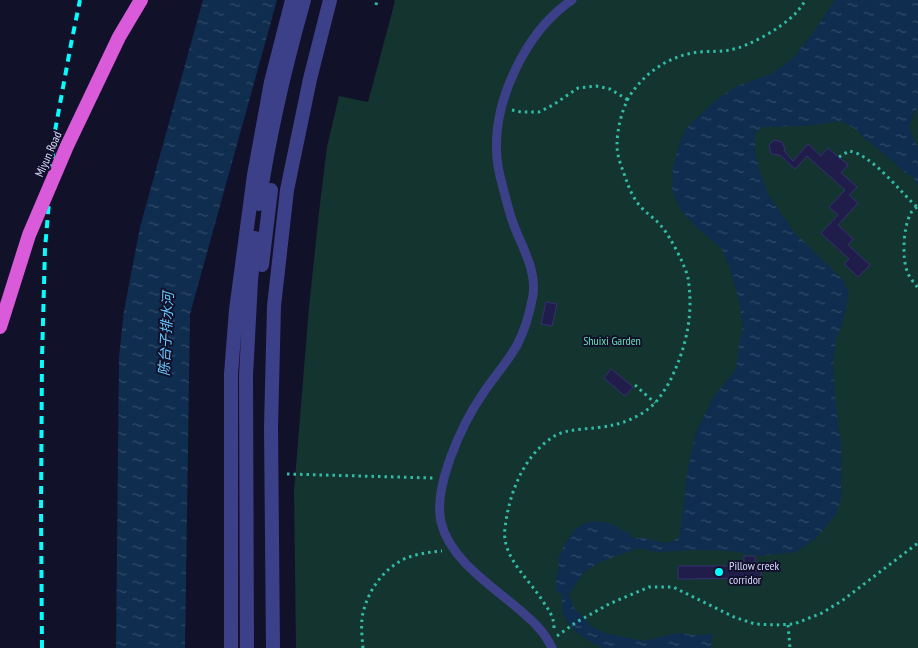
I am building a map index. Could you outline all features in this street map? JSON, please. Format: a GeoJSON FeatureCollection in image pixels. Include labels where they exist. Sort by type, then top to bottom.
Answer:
{"type":"FeatureCollection","features":[{"type":"Feature","properties":{"kind":"highway","name":"Miyun Road"},"geometry":{"type":"LineString","coordinates":[[0,327],[30,236],[67,146],[119,37],[141,0]]}},
{"type":"Feature","properties":{"kind":"street"},"geometry":{"type":"LineString","coordinates":[[231,648],[231,374],[236,310],[254,175],[271,82],[292,0]]}},
{"type":"Feature","properties":{"kind":"street"},"geometry":{"type":"LineString","coordinates":[[247,648],[246,408],[248,320],[252,272],[256,227],[267,159],[284,74],[304,0]]}},
{"type":"Feature","properties":{"kind":"street"},"geometry":{"type":"LineString","coordinates":[[255,648],[254,390],[259,291],[277,153],[294,66],[312,0]]}},
{"type":"Feature","properties":{"kind":"street"},"geometry":{"type":"LineString","coordinates":[[273,648],[272,427],[274,306],[287,190],[310,79],[330,0]]}},
{"type":"Feature","properties":{"kind":"lane"},"geometry":{"type":"LineString","coordinates":[[550,645],[534,623],[461,560],[441,524],[439,509],[444,478],[461,433],[482,394],[506,363],[517,345],[524,330],[533,294],[534,282],[531,269],[506,202],[497,158],[499,113],[521,60],[535,36],[552,16],[572,0]]}},
{"type":"Feature","properties":{"kind":"path"},"geometry":{"type":"LineString","coordinates":[[376,5],[377,0]]}},
{"type":"Feature","properties":{"kind":"path"},"geometry":{"type":"LineString","coordinates":[[550,645],[554,626],[552,614],[535,588],[513,561],[506,545],[504,530],[512,494],[520,476],[530,459],[554,436],[569,431],[598,429],[628,421],[655,403],[664,392],[673,374],[686,340],[690,309],[687,275],[671,241],[662,228],[639,206],[630,191],[617,145],[620,120],[632,92],[644,78],[669,60],[697,52],[730,50],[744,46],[778,27],[794,15],[806,0]]}},
{"type":"Feature","properties":{"kind":"path"},"geometry":{"type":"LineString","coordinates":[[502,107],[521,112],[539,112],[578,88],[596,86],[610,88],[628,100]]}},
{"type":"Feature","properties":{"kind":"path"},"geometry":{"type":"LineString","coordinates":[[839,158],[849,151],[864,156],[917,207],[911,213],[905,235],[904,250],[908,273],[918,288]]}},
{"type":"Feature","properties":{"kind":"path"},"geometry":{"type":"LineString","coordinates":[[635,385],[655,403]]}},
{"type":"Feature","properties":{"kind":"path"},"geometry":{"type":"LineString","coordinates":[[287,474],[444,478]]}},
{"type":"Feature","properties":{"kind":"path"},"geometry":{"type":"LineString","coordinates":[[550,645],[575,623],[609,604],[650,587],[673,587],[734,617],[754,624],[776,626],[794,624],[822,613],[843,600],[918,543]]}},
{"type":"Feature","properties":{"kind":"path"},"geometry":{"type":"LineString","coordinates":[[363,648],[363,610],[372,588],[388,569],[405,559],[424,553],[454,549]]}},
{"type":"Feature","properties":{"kind":"path"},"geometry":{"type":"LineString","coordinates":[[788,625],[790,648]]}},
{"type":"Feature","properties":{"kind":"green space","name":"Shuixi Garden"},"geometry":{"type":"Polygon","coordinates":[[[393,0],[918,0],[918,648],[296,648],[294,491],[309,307],[327,147],[339,96],[368,102],[395,1],[393,0]]]}},
{"type":"Feature","properties":{"kind":"water","name":"陈台子排水河"},"geometry":{"type":"Polygon","coordinates":[[[203,0],[277,0],[190,314],[185,648],[116,648],[119,357],[124,311],[140,227],[203,0]]]}},
{"type":"Feature","properties":{"kind":"water"},"geometry":{"type":"Polygon","coordinates":[[[835,0],[918,0],[918,107],[909,127],[918,149],[918,185],[913,176],[907,174],[866,140],[857,130],[841,121],[805,126],[762,127],[755,133],[755,149],[759,169],[768,194],[793,231],[843,280],[849,292],[844,318],[836,339],[833,365],[841,447],[841,499],[835,516],[815,539],[796,552],[760,556],[730,551],[656,552],[639,548],[602,561],[585,571],[568,595],[575,609],[591,626],[604,633],[644,641],[677,633],[712,634],[711,648],[602,648],[572,628],[563,614],[562,595],[556,591],[558,558],[576,529],[591,522],[597,521],[613,525],[621,531],[630,533],[631,537],[667,543],[672,542],[680,535],[686,478],[696,431],[715,395],[736,369],[743,327],[739,300],[722,249],[696,227],[681,211],[672,190],[673,166],[681,139],[688,126],[715,101],[735,87],[773,73],[794,57],[835,0]]]}},
{"type":"Feature","properties":{"kind":"building"},"geometry":{"type":"Polygon","coordinates":[[[774,140],[782,142],[784,151],[793,161],[808,144],[821,156],[828,148],[848,165],[841,173],[857,187],[849,195],[858,203],[838,225],[853,239],[848,245],[870,265],[858,277],[844,264],[849,259],[821,233],[838,215],[829,207],[845,190],[807,156],[795,169],[780,155],[771,154],[769,145],[774,140]]]}},
{"type":"Feature","properties":{"kind":"building"},"geometry":{"type":"Polygon","coordinates":[[[546,302],[557,304],[552,326],[541,324],[546,302]]]}},
{"type":"Feature","properties":{"kind":"building"},"geometry":{"type":"Polygon","coordinates":[[[611,369],[633,387],[625,396],[604,378],[611,369]]]}},
{"type":"Feature","properties":{"kind":"building","name":"Pillow creek corridor"},"geometry":{"type":"Polygon","coordinates":[[[744,556],[755,556],[755,565],[761,565],[761,578],[678,579],[678,566],[744,566],[744,556]]]}},
{"type":"Feature","properties":{"kind":"railway"},"geometry":{"type":"LineString","coordinates":[[42,648],[42,358],[45,249],[55,131],[80,0]]}},
{"type":"Feature","properties":{"kind":"place","name":"Pillow creek corridor"},"geometry":{"type":"Point","coordinates":[719,572]}}]}
